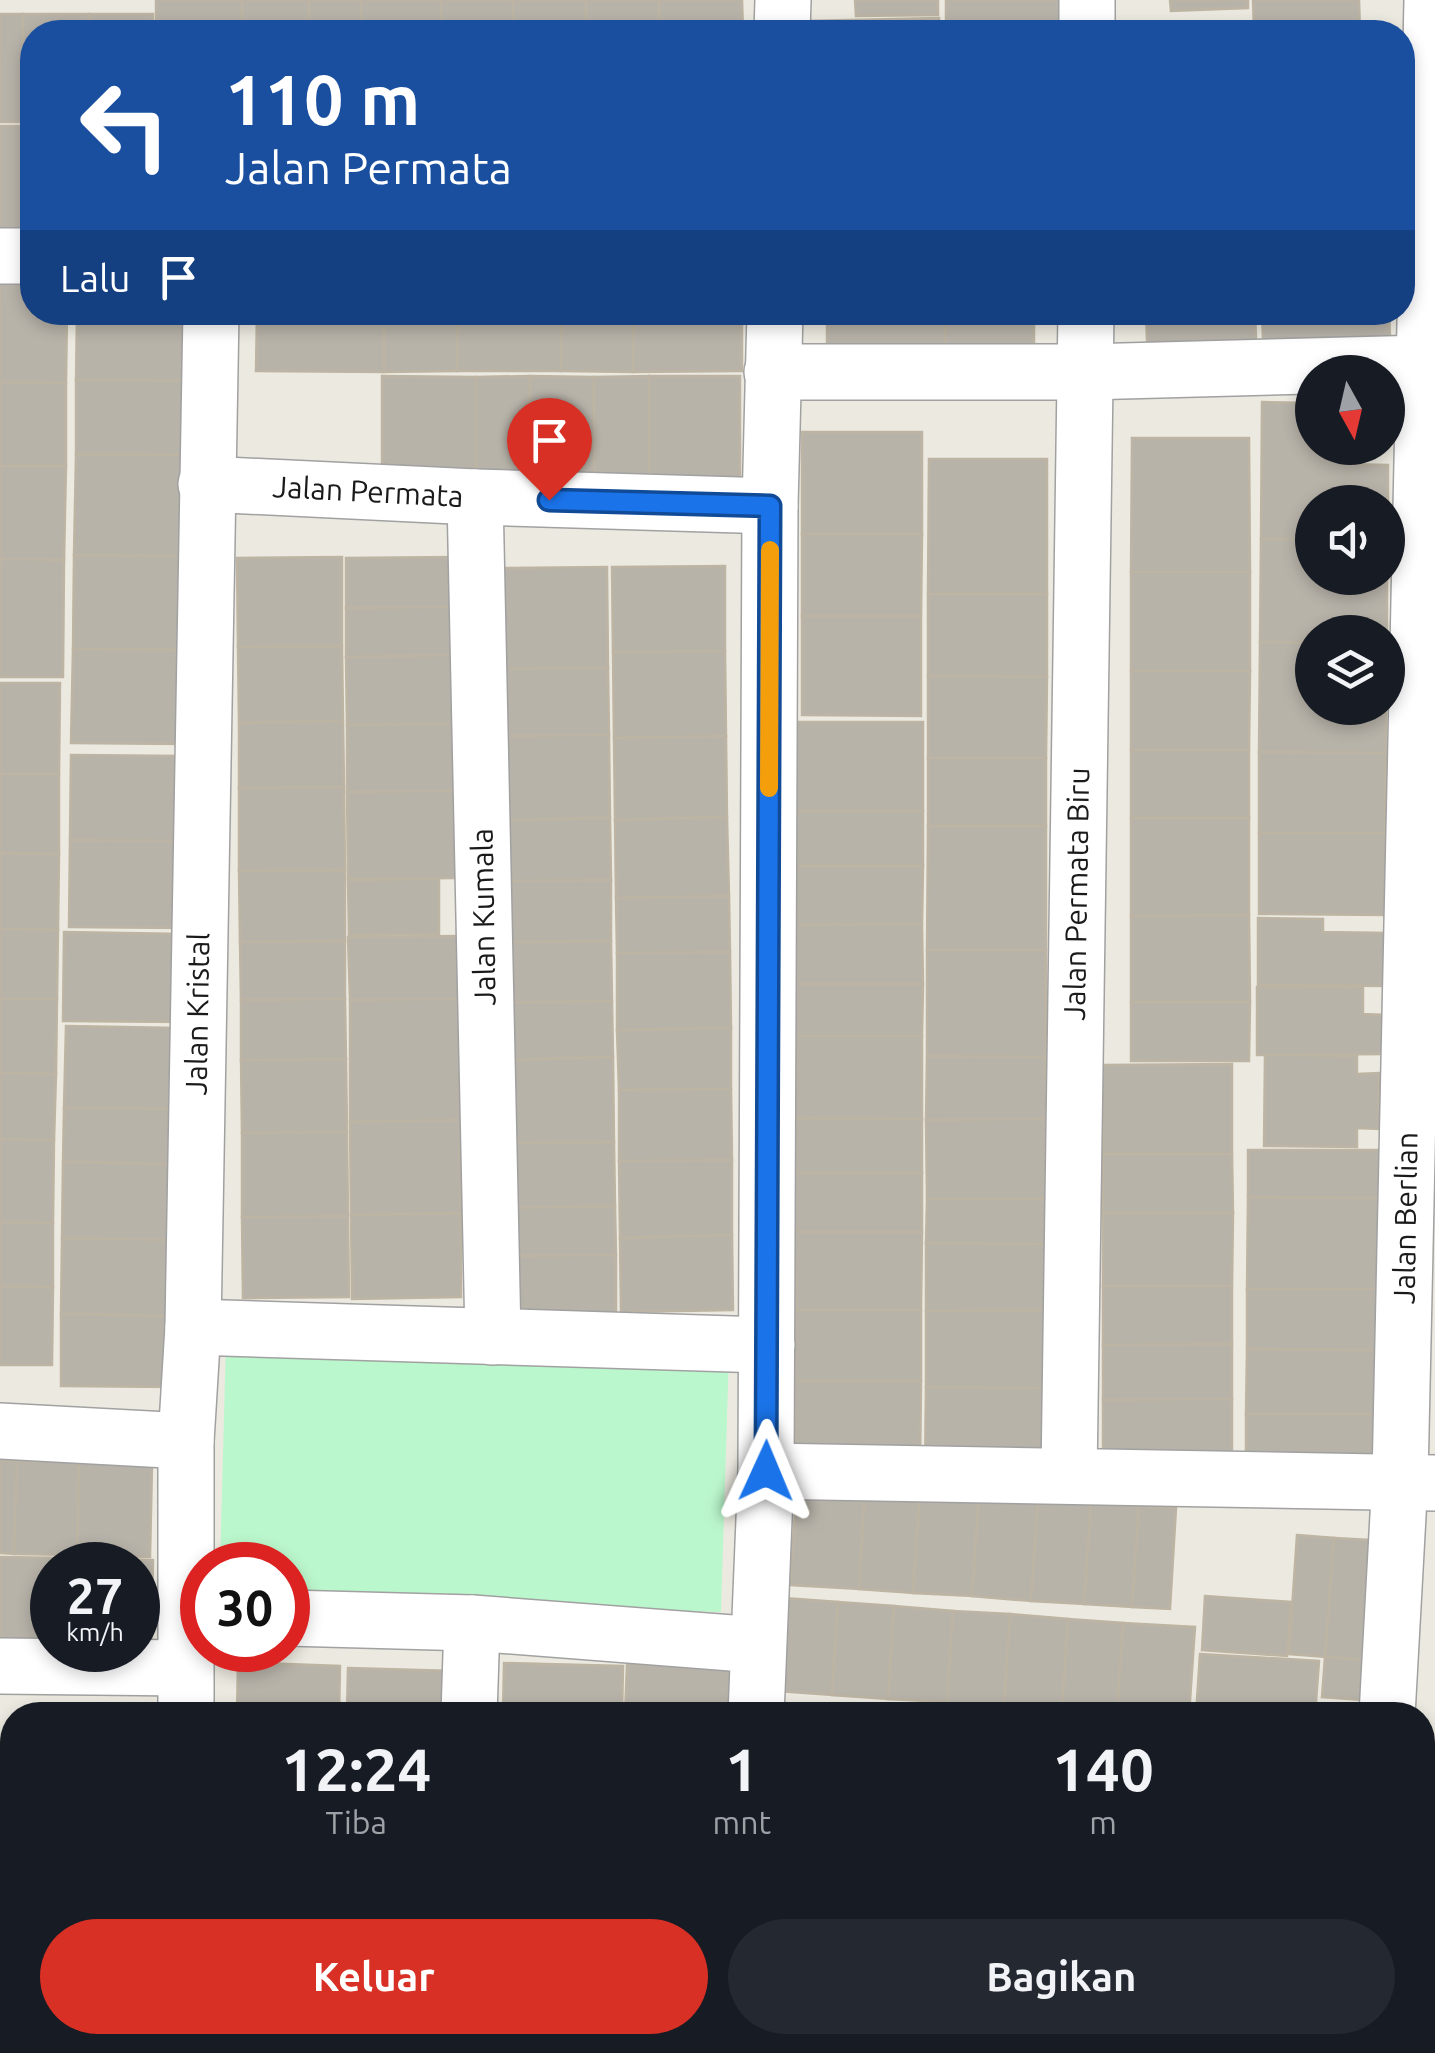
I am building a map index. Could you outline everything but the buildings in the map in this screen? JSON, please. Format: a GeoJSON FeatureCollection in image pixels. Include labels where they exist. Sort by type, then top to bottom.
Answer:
{"type":"FeatureCollection","features":[{"type":"Feature","properties":{"kind":"street","name":"Jalan Berlian"},"geometry":{"type":"LineString","coordinates":[[1389,1702],[1418,1481],[1425,363],[1432,0]]}},
{"type":"Feature","properties":{"kind":"street","name":"Jalan Kristal"},"geometry":{"type":"LineString","coordinates":[[188,1542],[186,1441],[193,1327],[211,325]]}},
{"type":"Feature","properties":{"kind":"street"},"geometry":{"type":"LineString","coordinates":[[756,1702],[766,1471],[770,506],[774,325]]}},
{"type":"Feature","properties":{"kind":"street","name":"Jalan Permata Biru"},"geometry":{"type":"LineString","coordinates":[[1069,1476],[1086,325]]}},
{"type":"Feature","properties":{"kind":"street"},"geometry":{"type":"LineString","coordinates":[[772,372],[1086,372],[1425,363]]}},
{"type":"Feature","properties":{"kind":"street","name":"Jalan Permata"},"geometry":{"type":"LineString","coordinates":[[206,484],[475,498],[770,506]]}},
{"type":"Feature","properties":{"kind":"street","name":"Jalan Kumala"},"geometry":{"type":"LineString","coordinates":[[475,498],[493,1337]]}},
{"type":"Feature","properties":{"kind":"street"},"geometry":{"type":"LineString","coordinates":[[193,1327],[767,1344]]}},
{"type":"Feature","properties":{"kind":"street"},"geometry":{"type":"LineString","coordinates":[[0,1432],[186,1441]]}},
{"type":"Feature","properties":{"kind":"street"},"geometry":{"type":"LineString","coordinates":[[766,1471],[1418,1481]]}},
{"type":"Feature","properties":{"kind":"street"},"geometry":{"type":"LineString","coordinates":[[310,1619],[472,1623],[758,1645]]}},
{"type":"Feature","properties":{"kind":"street"},"geometry":{"type":"LineString","coordinates":[[469,1702],[472,1623]]}},
{"type":"Feature","properties":{"kind":"street"},"geometry":{"type":"LineString","coordinates":[[0,1666],[180,1655]]}},
{"type":"Feature","properties":{"kind":"green space"},"geometry":{"type":"Polygon","coordinates":[[[226,1341],[729,1353],[721,1612],[310,1602],[310,1542],[221,1542],[226,1341]]]}},
{"type":"Feature","properties":{"kind":"slow traffic"},"geometry":{"type":"LineString","coordinates":[[769,788],[770,550]]}},
{"type":"Feature","properties":{"kind":"route"},"geometry":{"type":"LineString","coordinates":[[549,500],[770,506],[766,1471]]}}]}
